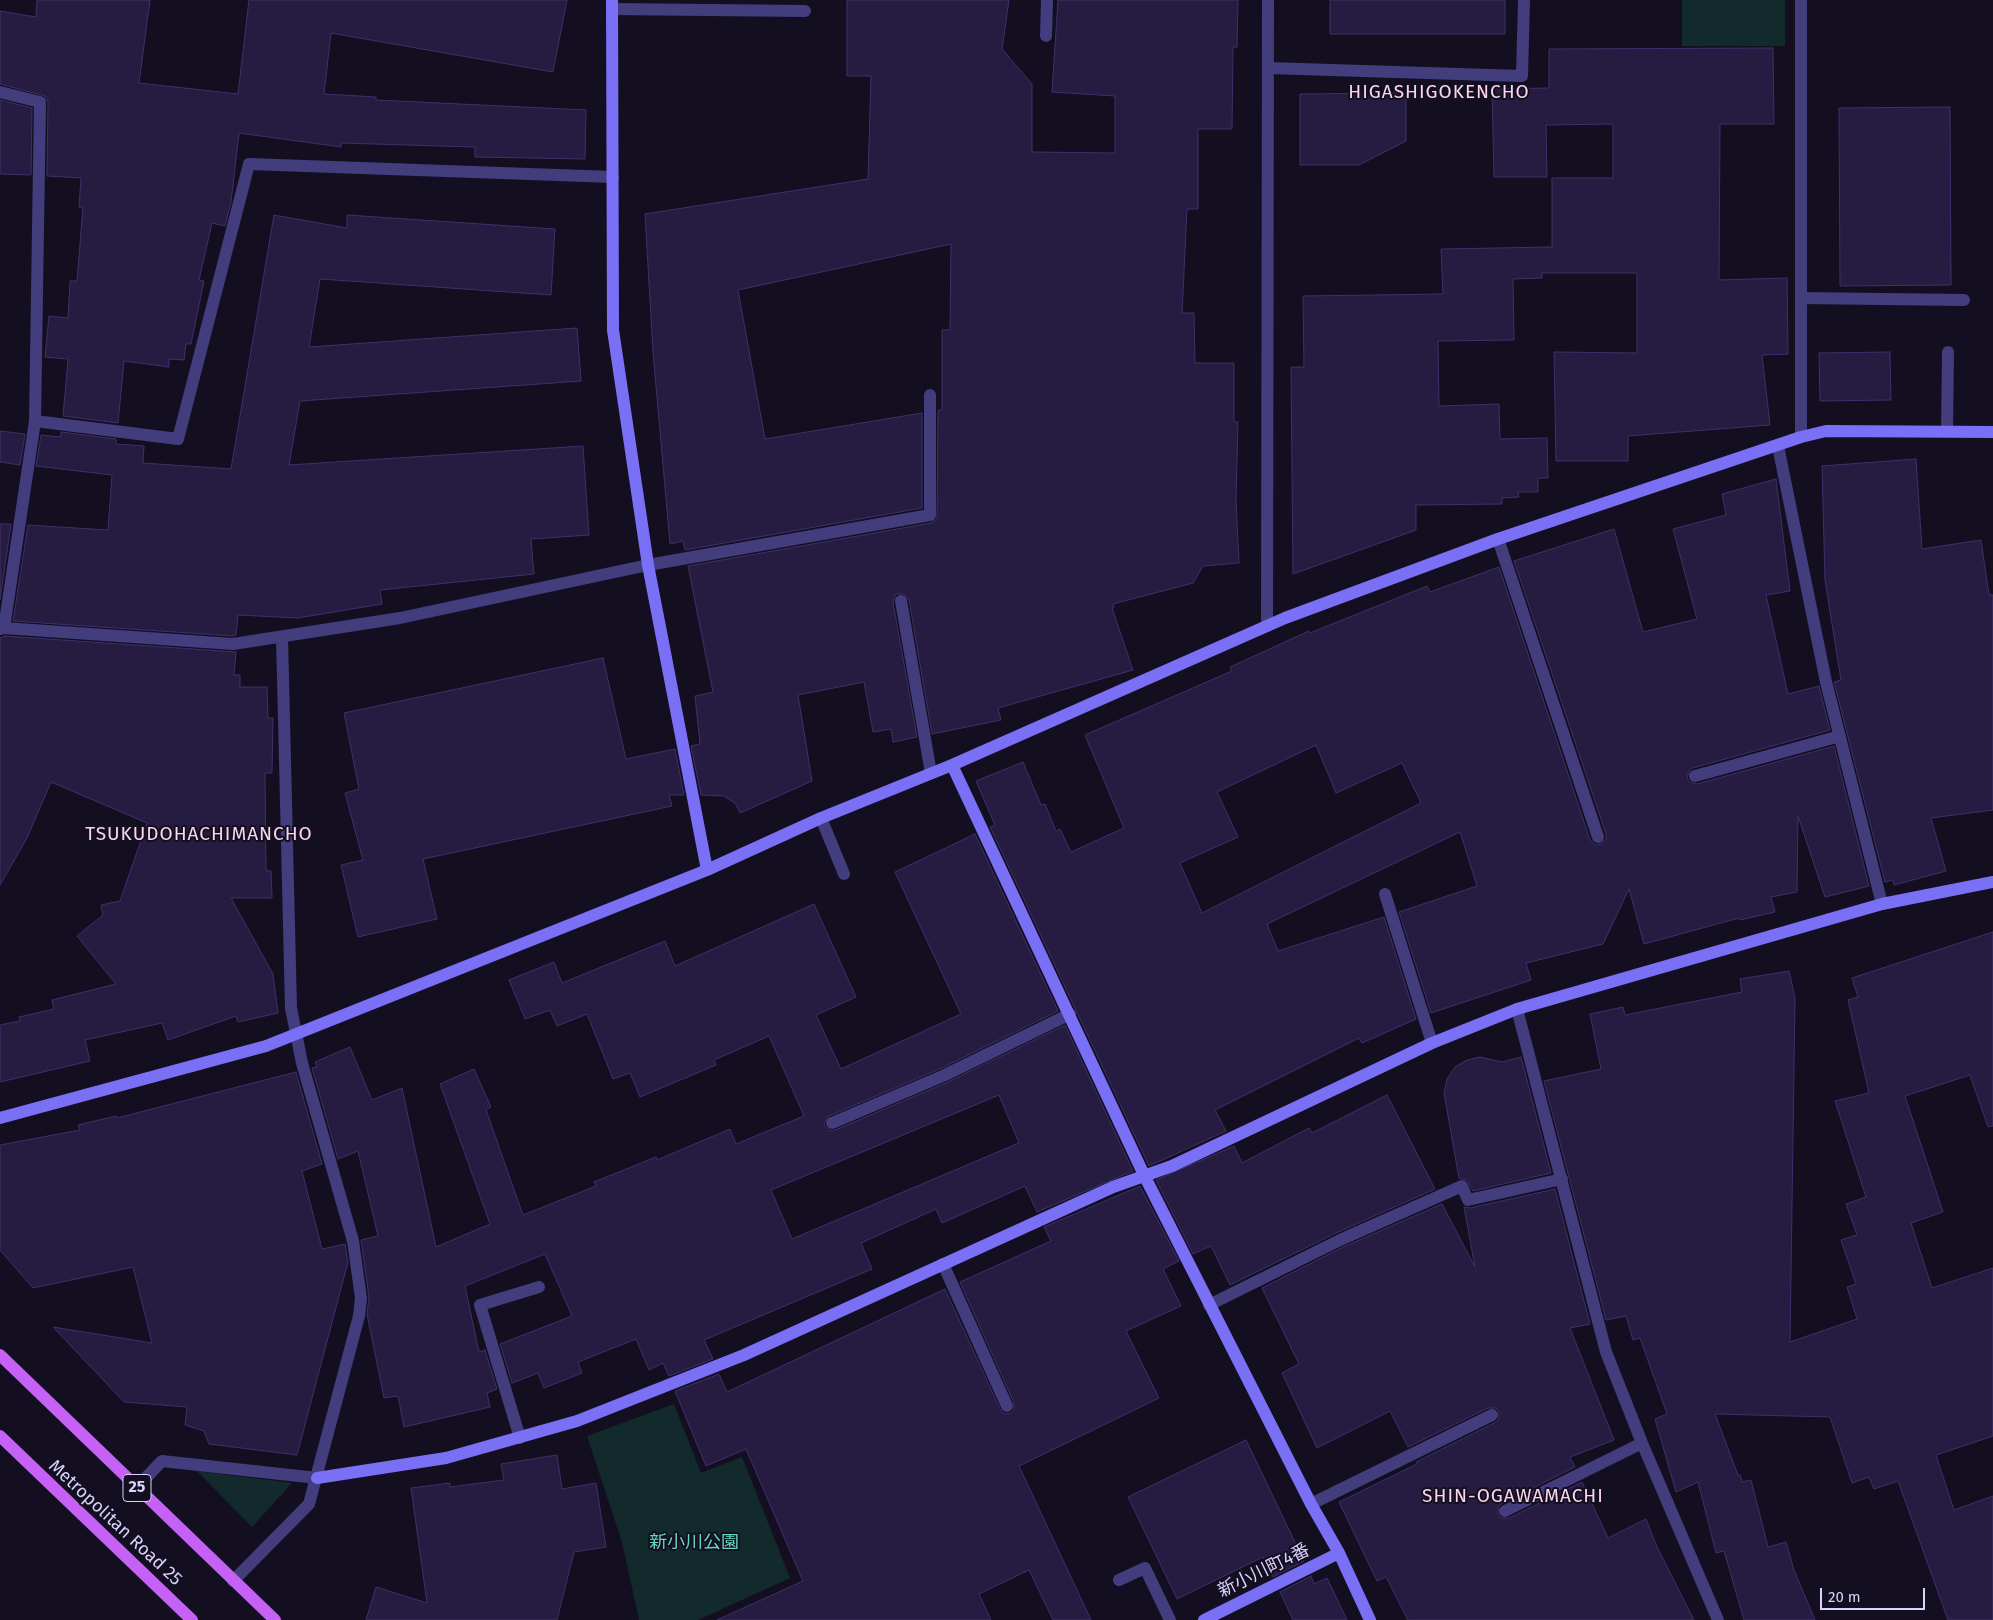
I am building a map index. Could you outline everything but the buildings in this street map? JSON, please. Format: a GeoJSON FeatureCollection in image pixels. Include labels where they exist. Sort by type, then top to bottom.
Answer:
{"type":"FeatureCollection","features":[{"type":"Feature","properties":{"kind":"main road","name":"25"},"geometry":{"type":"LineString","coordinates":[[0,1355],[275,1620]]}},
{"type":"Feature","properties":{"kind":"main road","name":"Metropolitan Road 25"},"geometry":{"type":"LineString","coordinates":[[0,1436],[192,1620]]}},
{"type":"Feature","properties":{"kind":"street"},"geometry":{"type":"LineString","coordinates":[[1046,36],[1047,0]]}},
{"type":"Feature","properties":{"kind":"street"},"geometry":{"type":"LineString","coordinates":[[1267,626],[1268,0]]}},
{"type":"Feature","properties":{"kind":"street"},"geometry":{"type":"LineString","coordinates":[[1268,68],[1522,76],[1524,0]]}},
{"type":"Feature","properties":{"kind":"street"},"geometry":{"type":"LineString","coordinates":[[1800,0],[1801,437]]}},
{"type":"Feature","properties":{"kind":"street"},"geometry":{"type":"LineString","coordinates":[[707,870],[648,565],[613,330],[612,5],[805,11]]}},
{"type":"Feature","properties":{"kind":"street"},"geometry":{"type":"LineString","coordinates":[[0,92],[40,102],[35,421],[2,628],[233,644],[400,618],[648,565],[930,515],[930,395]]}},
{"type":"Feature","properties":{"kind":"street"},"geometry":{"type":"LineString","coordinates":[[35,421],[178,439],[248,164],[613,177]]}},
{"type":"Feature","properties":{"kind":"street"},"geometry":{"type":"LineString","coordinates":[[1801,298],[1964,300]]}},
{"type":"Feature","properties":{"kind":"street"},"geometry":{"type":"LineString","coordinates":[[1947,431],[1948,352]]}},
{"type":"Feature","properties":{"kind":"street"},"geometry":{"type":"LineString","coordinates":[[0,1118],[266,1046],[295,1035],[707,870],[820,818],[932,773],[1267,626],[1498,539],[1801,437],[1826,431],[1993,432]]}},
{"type":"Feature","properties":{"kind":"street"},"geometry":{"type":"LineString","coordinates":[[1778,446],[1826,682],[1882,904]]}},
{"type":"Feature","properties":{"kind":"street"},"geometry":{"type":"LineString","coordinates":[[1498,539],[1598,837]]}},
{"type":"Feature","properties":{"kind":"street"},"geometry":{"type":"LineString","coordinates":[[901,601],[932,773]]}},
{"type":"Feature","properties":{"kind":"street"},"geometry":{"type":"LineString","coordinates":[[233,1581],[309,1504],[318,1478],[359,1316],[361,1298],[353,1241],[295,1035],[291,1008],[282,636]]}},
{"type":"Feature","properties":{"kind":"street"},"geometry":{"type":"LineString","coordinates":[[1695,776],[1840,736]]}},
{"type":"Feature","properties":{"kind":"street"},"geometry":{"type":"LineString","coordinates":[[952,764],[1144,1176],[1311,1504],[1339,1553],[1370,1620]]}},
{"type":"Feature","properties":{"kind":"street"},"geometry":{"type":"LineString","coordinates":[[820,818],[844,874]]}},
{"type":"Feature","properties":{"kind":"street"},"geometry":{"type":"LineString","coordinates":[[136,1488],[162,1461],[318,1478],[446,1458],[577,1421],[744,1355],[1113,1187],[1172,1166],[1432,1043],[1517,1009],[1882,904],[1993,882]]}},
{"type":"Feature","properties":{"kind":"street"},"geometry":{"type":"LineString","coordinates":[[1385,894],[1432,1043]]}},
{"type":"Feature","properties":{"kind":"street"},"geometry":{"type":"LineString","coordinates":[[1517,1009],[1606,1352],[1642,1443],[1718,1620]]}},
{"type":"Feature","properties":{"kind":"street"},"geometry":{"type":"LineString","coordinates":[[832,1124],[945,1074],[1070,1014]]}},
{"type":"Feature","properties":{"kind":"street"},"geometry":{"type":"LineString","coordinates":[[1209,1305],[1340,1240],[1462,1186],[1468,1200],[1562,1180]]}},
{"type":"Feature","properties":{"kind":"street"},"geometry":{"type":"LineString","coordinates":[[944,1264],[1007,1406]]}},
{"type":"Feature","properties":{"kind":"street"},"geometry":{"type":"LineString","coordinates":[[520,1438],[480,1305],[539,1286]]}},
{"type":"Feature","properties":{"kind":"street"},"geometry":{"type":"LineString","coordinates":[[1311,1504],[1492,1415]]}},
{"type":"Feature","properties":{"kind":"street"},"geometry":{"type":"LineString","coordinates":[[1505,1510],[1642,1443]]}},
{"type":"Feature","properties":{"kind":"street","name":"新小川町4番"},"geometry":{"type":"LineString","coordinates":[[1204,1620],[1339,1553]]}},
{"type":"Feature","properties":{"kind":"street"},"geometry":{"type":"LineString","coordinates":[[1119,1580],[1145,1568],[1170,1620]]}},
{"type":"Feature","properties":{"kind":"green space"},"geometry":{"type":"Polygon","coordinates":[[[1682,0],[1785,0],[1785,46],[1682,46],[1682,0]]]}},
{"type":"Feature","properties":{"kind":"green space","name":"新小川公園"},"geometry":{"type":"Polygon","coordinates":[[[674,1404],[701,1473],[742,1457],[790,1578],[698,1620],[639,1620],[622,1542],[587,1436],[674,1404]]]}},
{"type":"Feature","properties":{"kind":"green space"},"geometry":{"type":"Polygon","coordinates":[[[197,1471],[292,1483],[252,1527],[197,1471]]]}},
{"type":"Feature","properties":{"kind":"district","name":"HIGASHIGOKENCHO"},"geometry":{"type":"Point","coordinates":[1439,93]}},
{"type":"Feature","properties":{"kind":"district","name":"TSUKUDOHACHIMANCHO"},"geometry":{"type":"Point","coordinates":[199,835]}},
{"type":"Feature","properties":{"kind":"district","name":"SHIN-OGAWAMACHI"},"geometry":{"type":"Point","coordinates":[1513,1497]}}]}
